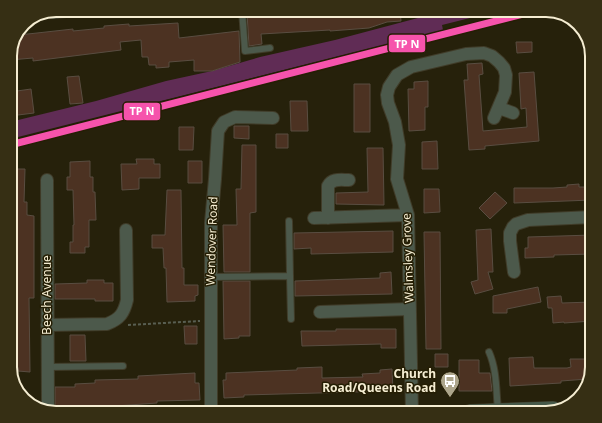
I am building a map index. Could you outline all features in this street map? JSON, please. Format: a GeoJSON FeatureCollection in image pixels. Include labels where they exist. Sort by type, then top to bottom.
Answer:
{"type":"FeatureCollection","features":[{"type":"Feature","properties":{"kind":"street","name":"Walmsley Grove"},"geometry":{"type":"LineString","coordinates":[[412,406],[408,215],[397,179],[399,145],[395,122],[388,103],[387,95],[389,87],[397,75],[411,67],[466,54],[484,53],[492,56],[499,62],[504,68],[506,75],[505,92],[497,113],[513,113]]}},
{"type":"Feature","properties":{"kind":"street","name":"Wendover Road"},"geometry":{"type":"LineString","coordinates":[[211,406],[211,223],[218,131],[224,122],[235,117],[273,118]]}},
{"type":"Feature","properties":{"kind":"street","name":"Beech Avenue"},"geometry":{"type":"LineString","coordinates":[[47,180],[48,405]]}},
{"type":"Feature","properties":{"kind":"street"},"geometry":{"type":"LineString","coordinates":[[328,218],[329,182],[333,180],[349,180]]}},
{"type":"Feature","properties":{"kind":"street"},"geometry":{"type":"LineString","coordinates":[[314,218],[408,215]]}},
{"type":"Feature","properties":{"kind":"street"},"geometry":{"type":"LineString","coordinates":[[514,272],[510,233],[516,224],[528,220],[585,217]]}},
{"type":"Feature","properties":{"kind":"street"},"geometry":{"type":"LineString","coordinates":[[47,325],[107,324],[115,321],[122,315],[127,300],[126,230]]}},
{"type":"Feature","properties":{"kind":"street"},"geometry":{"type":"LineString","coordinates":[[320,312],[410,309]]}},
{"type":"Feature","properties":{"kind":"lane"},"geometry":{"type":"LineString","coordinates":[[243,17],[245,51],[270,48]]}},
{"type":"Feature","properties":{"kind":"lane"},"geometry":{"type":"LineString","coordinates":[[290,221],[291,319]]}},
{"type":"Feature","properties":{"kind":"lane"},"geometry":{"type":"LineString","coordinates":[[210,277],[290,276]]}},
{"type":"Feature","properties":{"kind":"lane"},"geometry":{"type":"LineString","coordinates":[[489,352],[495,372],[498,406]]}},
{"type":"Feature","properties":{"kind":"lane"},"geometry":{"type":"LineString","coordinates":[[47,367],[123,366]]}},
{"type":"Feature","properties":{"kind":"path"},"geometry":{"type":"LineString","coordinates":[[107,324],[116,326],[210,321]]}},
{"type":"Feature","properties":{"kind":"shaded area"},"geometry":{"type":"Polygon","coordinates":[[[422,17],[474,17],[442,25],[443,30],[17,137],[17,120],[96,101],[166,81],[212,71],[260,57],[335,40],[422,17]]]}},
{"type":"Feature","properties":{"kind":"building"},"geometry":{"type":"Polygon","coordinates":[[[247,17],[401,17],[401,21],[387,22],[369,28],[261,34],[262,44],[249,46],[247,17]]]}},
{"type":"Feature","properties":{"kind":"building"},"geometry":{"type":"Polygon","coordinates":[[[178,23],[179,38],[239,31],[240,62],[212,71],[194,71],[194,60],[169,62],[169,67],[156,68],[156,65],[149,65],[148,57],[142,57],[141,40],[120,42],[121,50],[33,61],[33,58],[17,59],[18,46],[24,34],[73,29],[73,31],[104,28],[104,26],[129,24],[129,26],[178,23]]]}},
{"type":"Feature","properties":{"kind":"building"},"geometry":{"type":"Polygon","coordinates":[[[516,42],[532,42],[532,52],[517,53],[516,42]]]}},
{"type":"Feature","properties":{"kind":"building"},"geometry":{"type":"Polygon","coordinates":[[[482,63],[483,74],[479,75],[483,131],[527,127],[526,108],[521,109],[519,73],[534,72],[539,141],[485,146],[485,149],[469,150],[464,80],[468,80],[467,64],[482,63]]]}},
{"type":"Feature","properties":{"kind":"building"},"geometry":{"type":"Polygon","coordinates":[[[79,76],[83,103],[70,104],[67,77],[79,76]]]}},
{"type":"Feature","properties":{"kind":"building"},"geometry":{"type":"Polygon","coordinates":[[[428,81],[428,107],[425,107],[425,130],[409,131],[408,89],[414,89],[414,82],[428,81]]]}},
{"type":"Feature","properties":{"kind":"building"},"geometry":{"type":"Polygon","coordinates":[[[354,84],[370,84],[370,132],[354,132],[354,84]]]}},
{"type":"Feature","properties":{"kind":"building"},"geometry":{"type":"Polygon","coordinates":[[[31,89],[34,113],[17,115],[17,91],[31,89]]]}},
{"type":"Feature","properties":{"kind":"building"},"geometry":{"type":"Polygon","coordinates":[[[290,101],[307,101],[308,131],[291,131],[290,101]]]}},
{"type":"Feature","properties":{"kind":"building"},"geometry":{"type":"Polygon","coordinates":[[[234,126],[249,126],[249,139],[234,138],[234,126]]]}},
{"type":"Feature","properties":{"kind":"building"},"geometry":{"type":"Polygon","coordinates":[[[179,127],[194,127],[193,150],[179,150],[179,127]]]}},
{"type":"Feature","properties":{"kind":"building"},"geometry":{"type":"Polygon","coordinates":[[[276,134],[288,134],[288,148],[276,148],[276,134]]]}},
{"type":"Feature","properties":{"kind":"building"},"geometry":{"type":"Polygon","coordinates":[[[437,141],[438,169],[422,169],[422,142],[437,141]]]}},
{"type":"Feature","properties":{"kind":"building"},"geometry":{"type":"Polygon","coordinates":[[[242,145],[256,145],[256,212],[250,213],[250,272],[224,272],[223,225],[237,225],[236,189],[241,189],[242,145]]]}},
{"type":"Feature","properties":{"kind":"building"},"geometry":{"type":"Polygon","coordinates":[[[367,148],[383,148],[384,205],[336,204],[336,193],[368,192],[367,148]]]}},
{"type":"Feature","properties":{"kind":"building"},"geometry":{"type":"Polygon","coordinates":[[[136,159],[154,159],[154,164],[160,164],[160,178],[139,178],[139,189],[122,190],[121,164],[137,164],[136,159]]]}},
{"type":"Feature","properties":{"kind":"building"},"geometry":{"type":"Polygon","coordinates":[[[90,161],[90,177],[93,177],[93,192],[95,192],[96,220],[89,220],[89,247],[85,247],[85,253],[70,253],[70,242],[73,242],[74,225],[73,190],[67,190],[67,177],[70,177],[70,162],[90,161]]]}},
{"type":"Feature","properties":{"kind":"building"},"geometry":{"type":"Polygon","coordinates":[[[188,161],[202,161],[202,183],[188,183],[188,161]]]}},
{"type":"Feature","properties":{"kind":"building"},"geometry":{"type":"Polygon","coordinates":[[[17,169],[25,169],[24,202],[27,202],[27,215],[34,216],[34,298],[29,298],[30,372],[18,371],[17,169]]]}},
{"type":"Feature","properties":{"kind":"building"},"geometry":{"type":"Polygon","coordinates":[[[579,184],[579,187],[585,187],[585,200],[514,203],[514,188],[553,188],[567,187],[567,185],[579,184]]]}},
{"type":"Feature","properties":{"kind":"building"},"geometry":{"type":"Polygon","coordinates":[[[424,189],[439,189],[440,212],[424,213],[424,189]]]}},
{"type":"Feature","properties":{"kind":"building"},"geometry":{"type":"Polygon","coordinates":[[[167,190],[181,190],[182,268],[184,268],[184,285],[198,285],[198,295],[195,296],[195,301],[167,302],[166,268],[164,268],[163,248],[152,248],[152,235],[165,235],[167,190]]]}},
{"type":"Feature","properties":{"kind":"building"},"geometry":{"type":"Polygon","coordinates":[[[495,192],[507,203],[490,219],[479,208],[495,192]]]}},
{"type":"Feature","properties":{"kind":"building"},"geometry":{"type":"Polygon","coordinates":[[[491,229],[493,272],[488,272],[493,289],[475,294],[471,282],[478,280],[476,230],[491,229]]]}},
{"type":"Feature","properties":{"kind":"building"},"geometry":{"type":"Polygon","coordinates":[[[393,231],[393,252],[311,254],[311,248],[294,249],[294,233],[393,231]]]}},
{"type":"Feature","properties":{"kind":"building"},"geometry":{"type":"Polygon","coordinates":[[[424,232],[440,232],[441,349],[426,349],[424,232]]]}},
{"type":"Feature","properties":{"kind":"building"},"geometry":{"type":"Polygon","coordinates":[[[585,235],[585,254],[525,258],[525,248],[528,248],[528,237],[585,235]]]}},
{"type":"Feature","properties":{"kind":"building"},"geometry":{"type":"Polygon","coordinates":[[[391,272],[392,294],[295,296],[295,281],[380,278],[380,273],[391,272]]]}},
{"type":"Feature","properties":{"kind":"building"},"geometry":{"type":"Polygon","coordinates":[[[87,280],[104,280],[104,283],[113,283],[113,301],[95,301],[95,299],[55,299],[55,284],[87,283],[87,280]]]}},
{"type":"Feature","properties":{"kind":"building"},"geometry":{"type":"Polygon","coordinates":[[[223,281],[250,281],[250,336],[239,336],[239,338],[224,339],[223,281]]]}},
{"type":"Feature","properties":{"kind":"building"},"geometry":{"type":"Polygon","coordinates":[[[538,287],[541,302],[507,309],[507,313],[493,313],[493,296],[538,287]]]}},
{"type":"Feature","properties":{"kind":"building"},"geometry":{"type":"Polygon","coordinates":[[[561,296],[562,303],[585,302],[585,322],[553,323],[552,308],[548,308],[547,297],[561,296]]]}},
{"type":"Feature","properties":{"kind":"building"},"geometry":{"type":"Polygon","coordinates":[[[184,326],[197,326],[197,344],[185,344],[184,326]]]}},
{"type":"Feature","properties":{"kind":"building"},"geometry":{"type":"Polygon","coordinates":[[[336,329],[396,329],[396,348],[381,348],[381,344],[302,346],[301,331],[336,331],[336,329]]]}},
{"type":"Feature","properties":{"kind":"building"},"geometry":{"type":"Polygon","coordinates":[[[70,335],[85,335],[86,361],[70,361],[70,335]]]}},
{"type":"Feature","properties":{"kind":"building"},"geometry":{"type":"Polygon","coordinates":[[[435,354],[448,354],[448,367],[435,367],[435,354]]]}},
{"type":"Feature","properties":{"kind":"building"},"geometry":{"type":"Polygon","coordinates":[[[533,357],[534,368],[567,368],[571,367],[570,359],[585,359],[584,377],[583,379],[561,381],[561,383],[510,386],[509,358],[533,357]]]}},
{"type":"Feature","properties":{"kind":"building"},"geometry":{"type":"Polygon","coordinates":[[[459,360],[479,360],[479,373],[490,373],[492,391],[459,391],[459,360]]]}},
{"type":"Feature","properties":{"kind":"building"},"geometry":{"type":"Polygon","coordinates":[[[322,367],[322,378],[363,377],[362,374],[380,373],[380,370],[392,369],[393,391],[244,395],[244,397],[224,398],[223,380],[226,380],[226,373],[297,370],[297,368],[322,367]]]}},
{"type":"Feature","properties":{"kind":"building"},"geometry":{"type":"Polygon","coordinates":[[[195,373],[195,383],[199,383],[200,400],[157,401],[157,403],[115,406],[55,406],[55,387],[75,387],[75,384],[95,383],[95,380],[138,379],[138,376],[195,373]]]}},
{"type":"Feature","properties":{"kind":"transit line"},"geometry":{"type":"LineString","coordinates":[[17,143],[512,17]]}},
{"type":"Feature","properties":{"kind":"place","name":"Church Road/Queens Road"},"geometry":{"type":"Point","coordinates":[450,398]}}]}
